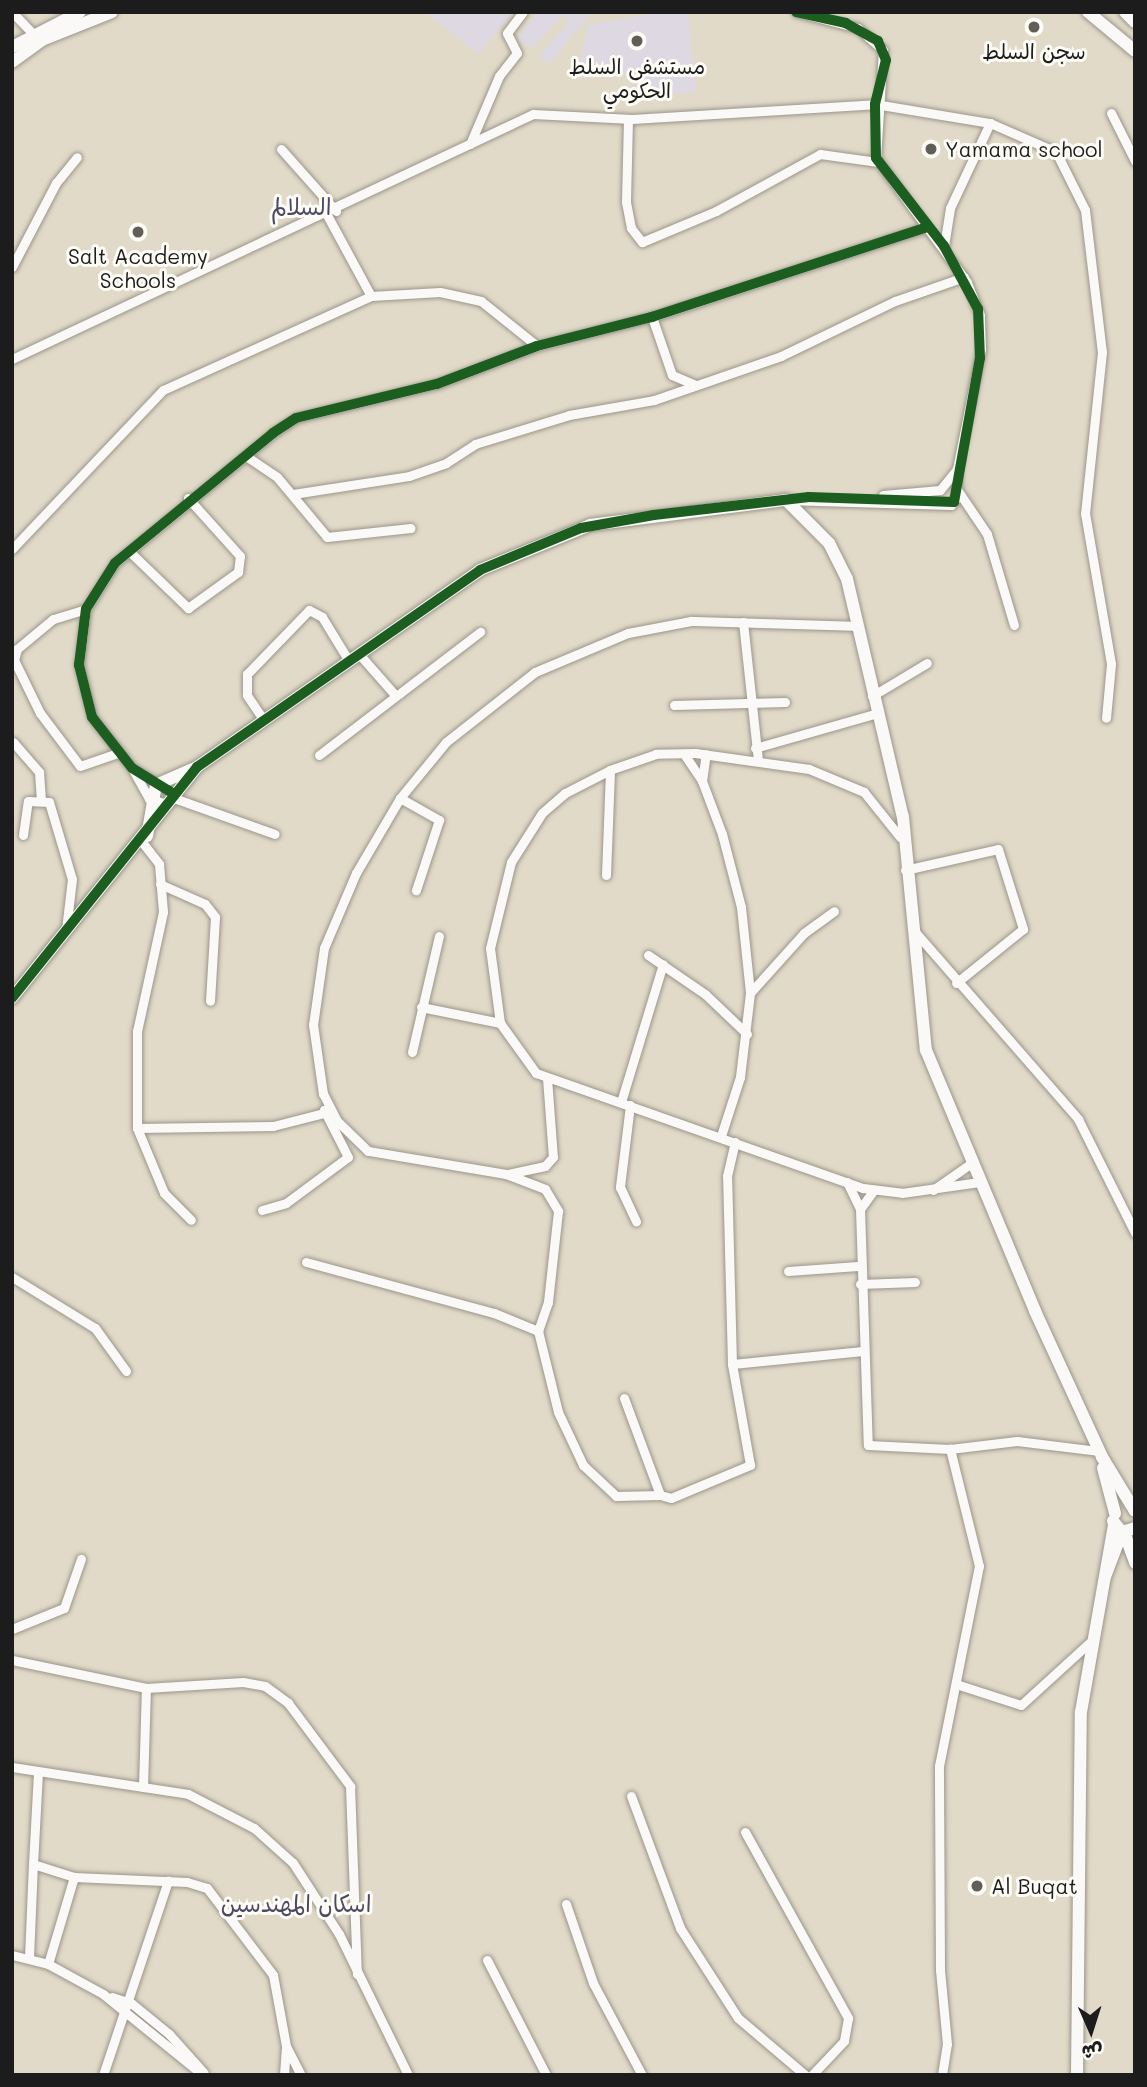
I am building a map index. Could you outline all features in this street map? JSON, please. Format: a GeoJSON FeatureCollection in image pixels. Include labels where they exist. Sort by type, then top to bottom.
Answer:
{"type":"FeatureCollection","features":[{"type":"Feature","properties":{"kind":"street"},"geometry":{"type":"LineString","coordinates":[[12,12],[32,33]]}},
{"type":"Feature","properties":{"kind":"street"},"geometry":{"type":"LineString","coordinates":[[12,47],[32,33],[80,12]]}},
{"type":"Feature","properties":{"kind":"street"},"geometry":{"type":"LineString","coordinates":[[12,62],[42,40],[112,12]]}},
{"type":"Feature","properties":{"kind":"street"},"geometry":{"type":"LineString","coordinates":[[470,144],[499,76],[517,53],[507,33],[523,12]]}},
{"type":"Feature","properties":{"kind":"street"},"geometry":{"type":"LineString","coordinates":[[796,12],[846,23],[878,41],[886,60],[875,104],[878,162],[944,246],[964,277],[980,316],[981,349],[957,469],[958,491],[987,534],[1014,625]]}},
{"type":"Feature","properties":{"kind":"street"},"geometry":{"type":"LineString","coordinates":[[1125,12],[1135,22]]}},
{"type":"Feature","properties":{"kind":"street"},"geometry":{"type":"LineString","coordinates":[[1089,13],[1107,18],[1135,51]]}},
{"type":"Feature","properties":{"kind":"street"},"geometry":{"type":"LineString","coordinates":[[12,359],[331,213],[470,144],[540,113],[628,119],[875,104],[990,123],[1056,152],[1085,210],[1102,352],[1085,513],[1111,664],[1106,718]]}},
{"type":"Feature","properties":{"kind":"street"},"geometry":{"type":"LineString","coordinates":[[1111,113],[1135,161]]}},
{"type":"Feature","properties":{"kind":"street"},"geometry":{"type":"LineString","coordinates":[[628,119],[626,202],[631,228],[642,242],[716,211],[820,154],[878,162]]}},
{"type":"Feature","properties":{"kind":"street"},"geometry":{"type":"LineString","coordinates":[[944,246],[950,208],[990,123]]}},
{"type":"Feature","properties":{"kind":"street"},"geometry":{"type":"LineString","coordinates":[[281,149],[331,213],[371,296]]}},
{"type":"Feature","properties":{"kind":"street"},"geometry":{"type":"LineString","coordinates":[[12,267],[29,245],[56,183],[77,157]]}},
{"type":"Feature","properties":{"kind":"street"},"geometry":{"type":"LineString","coordinates":[[149,799],[132,768],[117,753],[84,691],[79,665],[86,610],[105,574],[188,498],[296,418],[437,384],[537,346],[652,317],[927,227]]}},
{"type":"Feature","properties":{"kind":"street"},"geometry":{"type":"LineString","coordinates":[[293,494],[409,476],[446,463],[475,443],[696,385],[964,277]]}},
{"type":"Feature","properties":{"kind":"street"},"geometry":{"type":"LineString","coordinates":[[12,549],[163,390],[371,296],[440,292],[481,301],[537,346]]}},
{"type":"Feature","properties":{"kind":"street"},"geometry":{"type":"LineString","coordinates":[[652,317],[672,375],[696,385]]}},
{"type":"Feature","properties":{"kind":"street"},"geometry":{"type":"LineString","coordinates":[[246,456],[293,494],[327,537],[411,528]]}},
{"type":"Feature","properties":{"kind":"street"},"geometry":{"type":"LineString","coordinates":[[191,1220],[164,1193],[137,1128],[133,1066],[159,941],[160,884],[155,855],[144,839],[149,799],[160,780],[197,766],[480,570],[571,531],[786,500],[933,492],[944,488],[957,469]]}},
{"type":"Feature","properties":{"kind":"street"},"geometry":{"type":"LineString","coordinates":[[856,497],[947,506],[958,491]]}},
{"type":"Feature","properties":{"kind":"street"},"geometry":{"type":"LineString","coordinates":[[130,552],[188,608],[238,572],[240,556],[188,498]]}},
{"type":"Feature","properties":{"kind":"street"},"geometry":{"type":"LineString","coordinates":[[786,500],[836,556],[856,625],[874,714],[897,785],[900,837],[916,933],[926,1050],[970,1164],[1100,1454],[1132,1509],[1122,1526],[1105,1577],[1089,1643],[1081,1712],[1077,2075]]}},
{"type":"Feature","properties":{"kind":"street"},"geometry":{"type":"LineString","coordinates":[[86,610],[52,619],[17,649],[14,660],[40,713],[80,766],[117,753]]}},
{"type":"Feature","properties":{"kind":"street"},"geometry":{"type":"LineString","coordinates":[[263,719],[247,695],[247,674],[309,611],[322,617],[354,657],[395,695]]}},
{"type":"Feature","properties":{"kind":"street"},"geometry":{"type":"LineString","coordinates":[[262,1210],[286,1203],[348,1157],[324,1113],[313,1025],[324,948],[356,873],[400,798],[446,742],[535,672],[659,626],[743,622],[856,625]]}},
{"type":"Feature","properties":{"kind":"street"},"geometry":{"type":"LineString","coordinates":[[743,622],[748,702],[758,759]]}},
{"type":"Feature","properties":{"kind":"street"},"geometry":{"type":"LineString","coordinates":[[319,755],[480,632]]}},
{"type":"Feature","properties":{"kind":"street"},"geometry":{"type":"LineString","coordinates":[[870,697],[927,663]]}},
{"type":"Feature","properties":{"kind":"street"},"geometry":{"type":"LineString","coordinates":[[674,705],[785,702]]}},
{"type":"Feature","properties":{"kind":"street"},"geometry":{"type":"LineString","coordinates":[[755,748],[874,714]]}},
{"type":"Feature","properties":{"kind":"street"},"geometry":{"type":"LineString","coordinates":[[13,742],[39,772],[41,799]]}},
{"type":"Feature","properties":{"kind":"street"},"geometry":{"type":"LineString","coordinates":[[900,837],[874,801],[852,785],[758,759],[706,754],[656,754],[610,770],[565,793],[542,813],[511,862],[490,948],[500,1023],[521,1061],[547,1078],[721,1136],[847,1182],[874,1190],[932,1191],[979,1182]]}},
{"type":"Feature","properties":{"kind":"street"},"geometry":{"type":"LineString","coordinates":[[684,754],[702,781],[741,907],[750,993],[747,1034],[721,1136]]}},
{"type":"Feature","properties":{"kind":"street"},"geometry":{"type":"LineString","coordinates":[[702,781],[706,754]]}},
{"type":"Feature","properties":{"kind":"street"},"geometry":{"type":"LineString","coordinates":[[12,999],[65,931],[144,839],[171,798],[197,766]]}},
{"type":"Feature","properties":{"kind":"street"},"geometry":{"type":"LineString","coordinates":[[132,768],[160,780],[171,798]]}},
{"type":"Feature","properties":{"kind":"street"},"geometry":{"type":"LineString","coordinates":[[606,875],[610,770]]}},
{"type":"Feature","properties":{"kind":"street"},"geometry":{"type":"LineString","coordinates":[[149,799],[171,798],[275,834]]}},
{"type":"Feature","properties":{"kind":"street"},"geometry":{"type":"LineString","coordinates":[[400,798],[439,820],[416,890]]}},
{"type":"Feature","properties":{"kind":"street"},"geometry":{"type":"LineString","coordinates":[[23,835],[26,806],[41,799]]}},
{"type":"Feature","properties":{"kind":"street"},"geometry":{"type":"LineString","coordinates":[[41,799],[51,805],[72,878],[65,931]]}},
{"type":"Feature","properties":{"kind":"street"},"geometry":{"type":"LineString","coordinates":[[905,870],[999,849],[1023,929],[956,983]]}},
{"type":"Feature","properties":{"kind":"street"},"geometry":{"type":"LineString","coordinates":[[160,884],[205,904],[215,917],[210,1002]]}},
{"type":"Feature","properties":{"kind":"street"},"geometry":{"type":"LineString","coordinates":[[750,993],[804,933],[834,911]]}},
{"type":"Feature","properties":{"kind":"street"},"geometry":{"type":"LineString","coordinates":[[916,933],[956,983],[1000,1023],[1078,1119],[1135,1233]]}},
{"type":"Feature","properties":{"kind":"street"},"geometry":{"type":"LineString","coordinates":[[412,1052],[439,936]]}},
{"type":"Feature","properties":{"kind":"street"},"geometry":{"type":"LineString","coordinates":[[648,955],[663,964],[747,1034]]}},
{"type":"Feature","properties":{"kind":"street"},"geometry":{"type":"LineString","coordinates":[[636,1221],[620,1187],[625,1104],[663,964]]}},
{"type":"Feature","properties":{"kind":"street"},"geometry":{"type":"LineString","coordinates":[[421,1007],[500,1023]]}},
{"type":"Feature","properties":{"kind":"street"},"geometry":{"type":"LineString","coordinates":[[506,1174],[545,1166],[553,1157],[547,1078]]}},
{"type":"Feature","properties":{"kind":"street"},"geometry":{"type":"LineString","coordinates":[[323,1094],[337,1121],[368,1151],[506,1174],[545,1189],[558,1211],[548,1302],[538,1331],[558,1412],[583,1465],[616,1496],[660,1495],[671,1498],[750,1465],[732,1364],[727,1176],[734,1142]]}},
{"type":"Feature","properties":{"kind":"street"},"geometry":{"type":"LineString","coordinates":[[137,1128],[273,1126],[324,1113]]}},
{"type":"Feature","properties":{"kind":"street"},"geometry":{"type":"LineString","coordinates":[[932,1191],[970,1164]]}},
{"type":"Feature","properties":{"kind":"street"},"geometry":{"type":"LineString","coordinates":[[847,1182],[860,1209],[858,1266],[868,1445],[950,1449],[1017,1441],[1100,1454]]}},
{"type":"Feature","properties":{"kind":"street"},"geometry":{"type":"LineString","coordinates":[[860,1209],[874,1190]]}},
{"type":"Feature","properties":{"kind":"street"},"geometry":{"type":"LineString","coordinates":[[306,1262],[494,1312],[538,1331]]}},
{"type":"Feature","properties":{"kind":"street"},"geometry":{"type":"LineString","coordinates":[[788,1271],[858,1266]]}},
{"type":"Feature","properties":{"kind":"street"},"geometry":{"type":"LineString","coordinates":[[12,1277],[95,1328],[126,1371]]}},
{"type":"Feature","properties":{"kind":"street"},"geometry":{"type":"LineString","coordinates":[[860,1284],[915,1282]]}},
{"type":"Feature","properties":{"kind":"street"},"geometry":{"type":"LineString","coordinates":[[732,1364],[863,1352]]}},
{"type":"Feature","properties":{"kind":"street"},"geometry":{"type":"LineString","coordinates":[[624,1398],[660,1495]]}},
{"type":"Feature","properties":{"kind":"street"},"geometry":{"type":"LineString","coordinates":[[942,2075],[947,2044],[940,1970],[939,1766],[959,1685],[979,1566],[950,1449]]}},
{"type":"Feature","properties":{"kind":"street"},"geometry":{"type":"LineString","coordinates":[[1100,1454],[1135,1563]]}},
{"type":"Feature","properties":{"kind":"street"},"geometry":{"type":"LineString","coordinates":[[12,1629],[64,1608],[81,1559]]}},
{"type":"Feature","properties":{"kind":"street"},"geometry":{"type":"LineString","coordinates":[[959,1685],[1021,1705],[1089,1643]]}},
{"type":"Feature","properties":{"kind":"street"},"geometry":{"type":"LineString","coordinates":[[12,1660],[146,1688],[220,1680],[265,1686],[288,1703],[330,1752],[350,1786],[356,1813],[357,1974]]}},
{"type":"Feature","properties":{"kind":"street"},"geometry":{"type":"LineString","coordinates":[[143,1787],[146,1688]]}},
{"type":"Feature","properties":{"kind":"street"},"geometry":{"type":"LineString","coordinates":[[12,1767],[143,1787],[220,1805],[254,1828],[293,1863],[357,1974],[408,2075]]}},
{"type":"Feature","properties":{"kind":"street"},"geometry":{"type":"LineString","coordinates":[[29,1958],[38,1772]]}},
{"type":"Feature","properties":{"kind":"street"},"geometry":{"type":"LineString","coordinates":[[631,1796],[680,1928],[738,2018],[805,2075]]}},
{"type":"Feature","properties":{"kind":"street"},"geometry":{"type":"LineString","coordinates":[[745,1832],[848,2018],[844,2041],[812,2075]]}},
{"type":"Feature","properties":{"kind":"street"},"geometry":{"type":"LineString","coordinates":[[33,1864],[74,1877],[168,1881],[207,1888],[255,1945],[277,1983],[286,2046],[284,2075]]}},
{"type":"Feature","properties":{"kind":"street"},"geometry":{"type":"LineString","coordinates":[[48,1964],[74,1877]]}},
{"type":"Feature","properties":{"kind":"street"},"geometry":{"type":"LineString","coordinates":[[103,2075],[128,2008],[168,1881]]}},
{"type":"Feature","properties":{"kind":"street"},"geometry":{"type":"LineString","coordinates":[[566,1905],[593,1983],[642,2075]]}},
{"type":"Feature","properties":{"kind":"street"},"geometry":{"type":"LineString","coordinates":[[12,1955],[48,1964],[128,2008],[204,2075]]}},
{"type":"Feature","properties":{"kind":"street"},"geometry":{"type":"LineString","coordinates":[[487,1960],[546,2075]]}},
{"type":"Feature","properties":{"kind":"street"},"geometry":{"type":"LineString","coordinates":[[286,2046],[301,2075]]}},
{"type":"Feature","properties":{"kind":"shaded area"},"geometry":{"type":"Polygon","coordinates":[[[425,12],[513,12],[479,54],[425,12]]]}},
{"type":"Feature","properties":{"kind":"shaded area"},"geometry":{"type":"Polygon","coordinates":[[[538,12],[592,12],[549,64],[539,56],[570,21],[562,16],[532,48],[517,39],[538,12]]]}},
{"type":"Feature","properties":{"kind":"shaded area","name":"مستشفى السلط الحكومي"},"geometry":{"type":"Polygon","coordinates":[[[662,12],[688,12],[696,92],[643,97],[639,72],[576,79],[588,25],[662,12]]]}},
{"type":"Feature","properties":{"kind":"cycle path"},"geometry":{"type":"LineString","coordinates":[[12,998],[197,767],[480,570],[581,528],[654,515],[809,497],[954,502],[980,358],[978,309],[944,246],[876,158],[875,104],[886,60],[878,41],[846,23],[796,12]]}},
{"type":"Feature","properties":{"kind":"cycle path"},"geometry":{"type":"LineString","coordinates":[[174,794],[132,768],[92,717],[79,665],[86,609],[115,563],[273,433],[296,418],[437,384],[537,346],[652,317],[927,227]]}},
{"type":"Feature","properties":{"kind":"place","name":"سجن السلط"},"geometry":{"type":"Point","coordinates":[1034,27]}},
{"type":"Feature","properties":{"kind":"place","name":"مستشفى السلط الحكومي"},"geometry":{"type":"Point","coordinates":[637,41]}},
{"type":"Feature","properties":{"kind":"place","name":"Yamama school"},"geometry":{"type":"Point","coordinates":[931,149]}},
{"type":"Feature","properties":{"kind":"place","name":"Salt Academy Schools"},"geometry":{"type":"Point","coordinates":[138,232]}},
{"type":"Feature","properties":{"kind":"place","name":"Al Buqat"},"geometry":{"type":"Point","coordinates":[977,1886]}},
{"type":"Feature","properties":{"kind":"district","name":"السلالم"},"geometry":{"type":"Point","coordinates":[301,206]}},
{"type":"Feature","properties":{"kind":"district","name":"اسكان المهندسين"},"geometry":{"type":"Point","coordinates":[296,1903]}}]}
